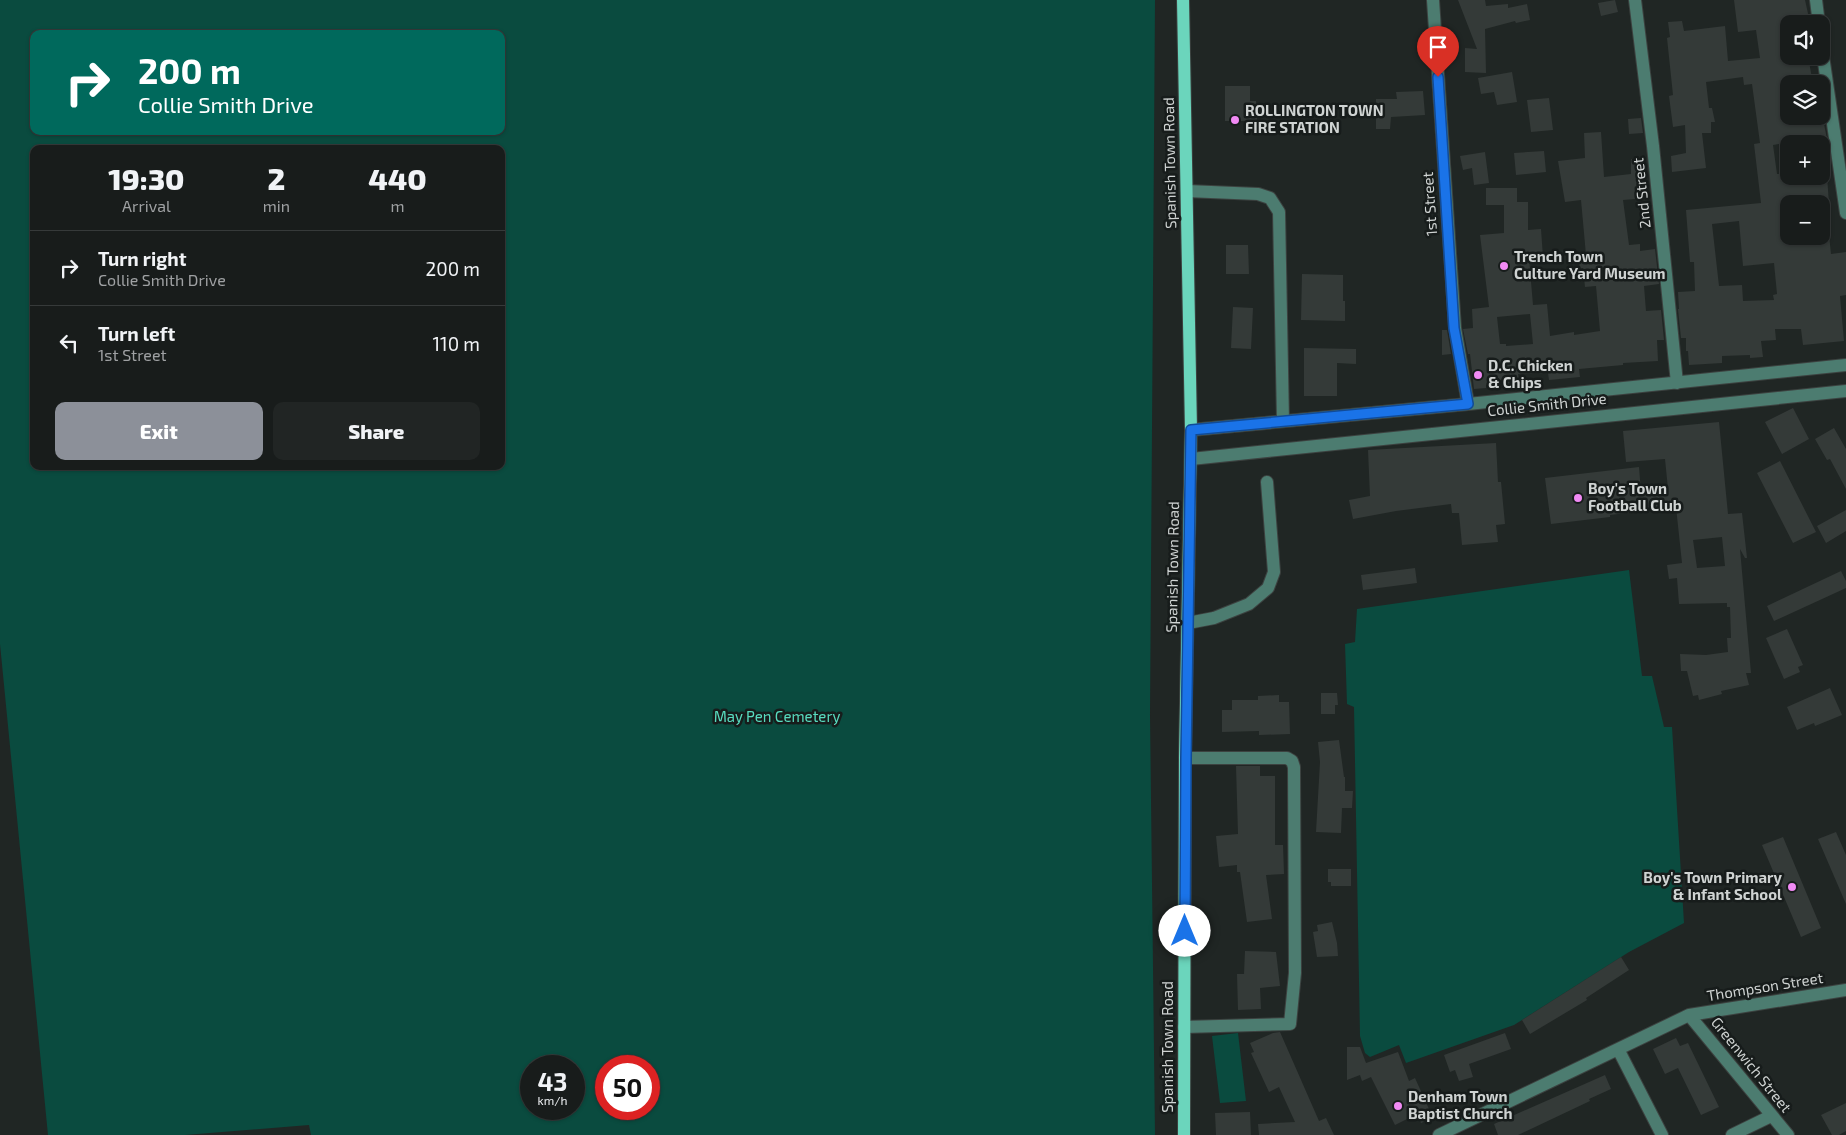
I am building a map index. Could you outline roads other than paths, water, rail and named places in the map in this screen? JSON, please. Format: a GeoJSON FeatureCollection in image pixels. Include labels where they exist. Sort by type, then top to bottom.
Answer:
{"type":"FeatureCollection","features":[{"type":"Feature","properties":{"kind":"main road","name":"Spanish Town Road"},"geometry":{"type":"LineString","coordinates":[[1183,0],[1191,430],[1186,758],[1184,1135]]}},
{"type":"Feature","properties":{"kind":"street","name":"1st Street"},"geometry":{"type":"LineString","coordinates":[[1433,0],[1454,328],[1468,404]]}},
{"type":"Feature","properties":{"kind":"street","name":"2nd Street"},"geometry":{"type":"LineString","coordinates":[[1635,0],[1653,146],[1677,383]]}},
{"type":"Feature","properties":{"kind":"street"},"geometry":{"type":"LineString","coordinates":[[1816,0],[1818,15]]}},
{"type":"Feature","properties":{"kind":"street"},"geometry":{"type":"LineString","coordinates":[[1824,65],[1846,212]]}},
{"type":"Feature","properties":{"kind":"street"},"geometry":{"type":"LineString","coordinates":[[1187,191],[1258,194],[1270,198],[1279,212],[1283,421]]}},
{"type":"Feature","properties":{"kind":"street","name":"Collie Smith Drive"},"geometry":{"type":"LineString","coordinates":[[1191,430],[1846,365]]}},
{"type":"Feature","properties":{"kind":"street","name":"Collie Smith Drive"},"geometry":{"type":"LineString","coordinates":[[1191,459],[1846,391]]}},
{"type":"Feature","properties":{"kind":"street"},"geometry":{"type":"LineString","coordinates":[[1188,623],[1214,618],[1249,604],[1268,588],[1274,572],[1267,482]]}},
{"type":"Feature","properties":{"kind":"street"},"geometry":{"type":"LineString","coordinates":[[1184,1027],[1290,1024],[1295,973],[1294,768],[1292,761],[1286,758],[1186,758]]}},
{"type":"Feature","properties":{"kind":"street","name":"Thompson Street"},"geometry":{"type":"LineString","coordinates":[[1439,1135],[1689,1015],[1846,990]]}},
{"type":"Feature","properties":{"kind":"street","name":"Greenwich Street"},"geometry":{"type":"LineString","coordinates":[[1689,1015],[1788,1135]]}},
{"type":"Feature","properties":{"kind":"street"},"geometry":{"type":"LineString","coordinates":[[1618,1049],[1662,1135]]}},
{"type":"Feature","properties":{"kind":"street"},"geometry":{"type":"LineString","coordinates":[[1732,1135],[1771,1116]]}},
{"type":"Feature","properties":{"kind":"place","name":"ROLLINGTON TOWN FIRE STATION"},"geometry":{"type":"Point","coordinates":[1235,120]}},
{"type":"Feature","properties":{"kind":"place","name":"Trench Town Culture Yard Museum"},"geometry":{"type":"Point","coordinates":[1504,266]}},
{"type":"Feature","properties":{"kind":"place","name":"D.C. Chicken & Chips"},"geometry":{"type":"Point","coordinates":[1478,375]}},
{"type":"Feature","properties":{"kind":"place","name":"Boy's Town Football Club"},"geometry":{"type":"Point","coordinates":[1578,498]}},
{"type":"Feature","properties":{"kind":"place","name":"Boy's Town Primary & Infant School"},"geometry":{"type":"Point","coordinates":[1792,887]}},
{"type":"Feature","properties":{"kind":"place","name":"Denham Town Baptist Church"},"geometry":{"type":"Point","coordinates":[1398,1106]}},
{"type":"Feature","properties":{"kind":"park label","name":"May Pen Cemetery"},"geometry":{"type":"Point","coordinates":[777,717]}}]}
